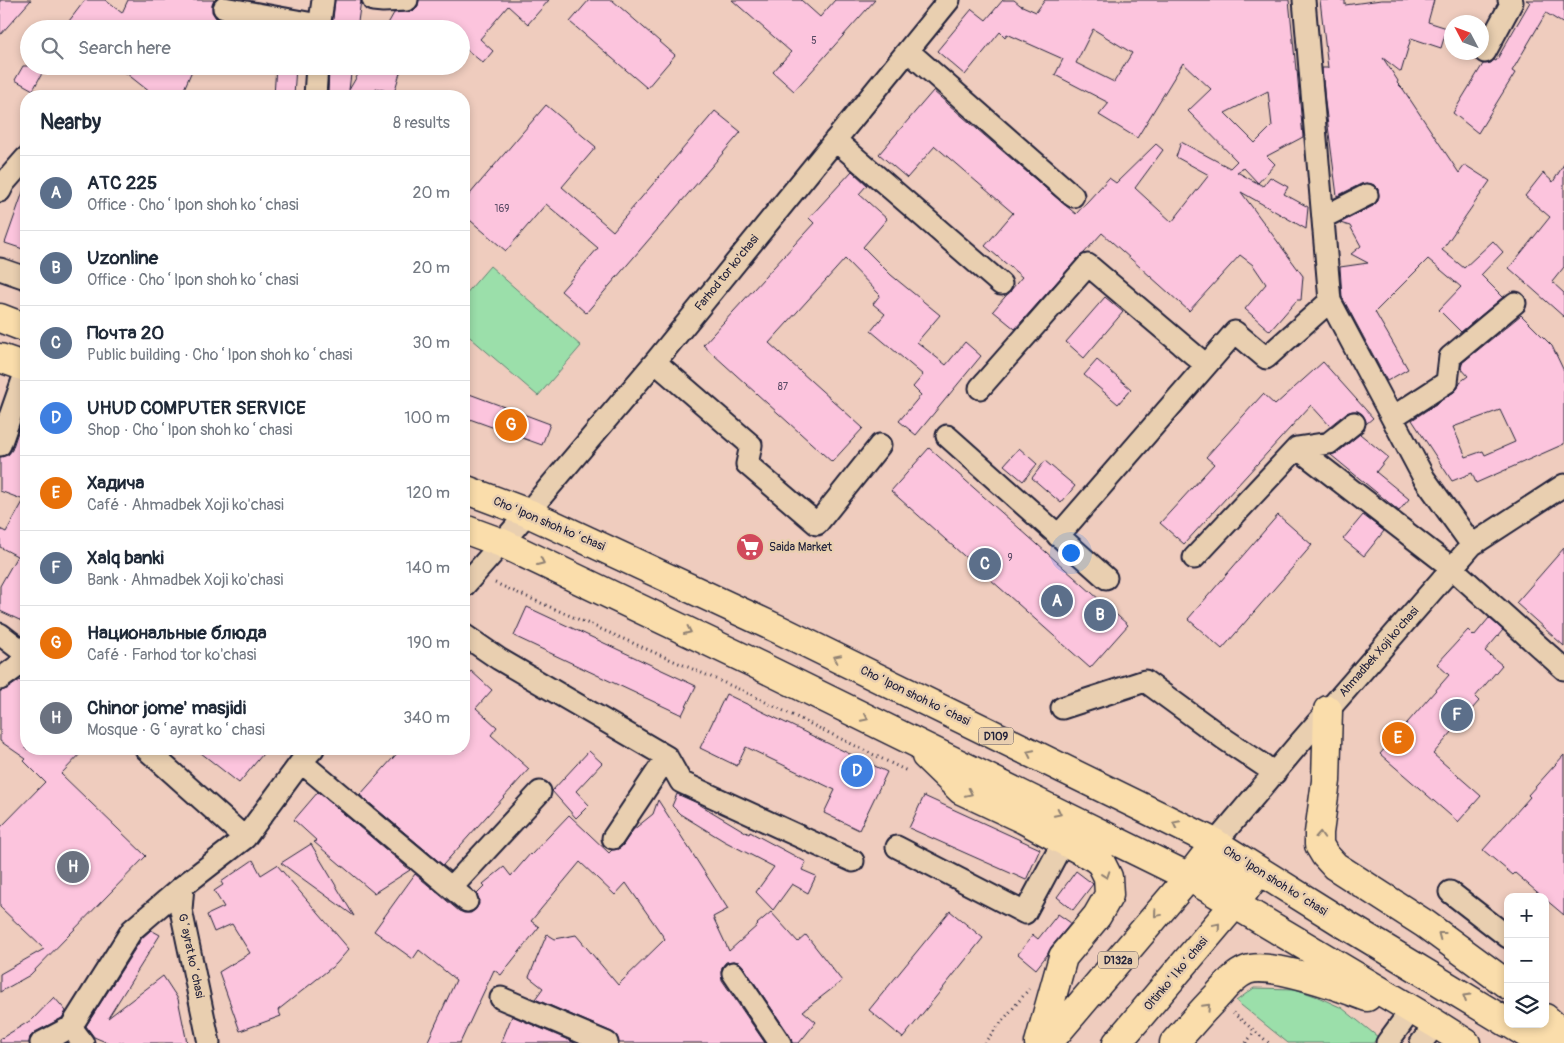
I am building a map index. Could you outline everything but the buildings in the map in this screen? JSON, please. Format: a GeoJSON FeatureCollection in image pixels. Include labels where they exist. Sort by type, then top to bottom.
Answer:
{"type":"FeatureCollection","features":[{"type":"Feature","properties":{"kind":"main road"},"geometry":{"type":"LineString","coordinates":[[0,318],[20,326]]}},
{"type":"Feature","properties":{"kind":"main road"},"geometry":{"type":"LineString","coordinates":[[0,358],[20,365]]}},
{"type":"Feature","properties":{"kind":"main road","name":"Choʻlpon shoh koʻchasi"},"geometry":{"type":"LineString","coordinates":[[470,491],[528,513],[788,634],[1215,843],[1504,1020]]}},
{"type":"Feature","properties":{"kind":"main road"},"geometry":{"type":"LineString","coordinates":[[470,531],[502,544],[760,666],[1189,877],[1429,1033],[1466,1043]]}},
{"type":"Feature","properties":{"kind":"main road"},"geometry":{"type":"LineString","coordinates":[[1328,710],[1326,780],[1319,832],[1319,845],[1325,855],[1335,866],[1425,924],[1505,983]]}},
{"type":"Feature","properties":{"kind":"main road"},"geometry":{"type":"LineString","coordinates":[[906,738],[961,790],[1073,844],[1101,863],[1108,877],[1109,895],[1097,916],[1063,957],[1039,1043]]}},
{"type":"Feature","properties":{"kind":"main road"},"geometry":{"type":"LineString","coordinates":[[1215,843],[1234,905]]}},
{"type":"Feature","properties":{"kind":"main road"},"geometry":{"type":"LineString","coordinates":[[1189,877],[1215,843]]}},
{"type":"Feature","properties":{"kind":"main road"},"geometry":{"type":"LineString","coordinates":[[1189,877],[1260,871]]}},
{"type":"Feature","properties":{"kind":"main road","name":"Oltinkoʻl koʻchasi"},"geometry":{"type":"LineString","coordinates":[[1117,1043],[1234,905],[1260,871]]}},
{"type":"Feature","properties":{"kind":"main road","name":"D132a"},"geometry":{"type":"LineString","coordinates":[[1048,1043],[1189,877]]}},
{"type":"Feature","properties":{"kind":"main road"},"geometry":{"type":"LineString","coordinates":[[1174,1043],[1233,979],[1255,967],[1284,971],[1344,988],[1408,1013],[1429,1033]]}},
{"type":"Feature","properties":{"kind":"main road"},"geometry":{"type":"LineString","coordinates":[[1549,1022],[1564,1035]]}},
{"type":"Feature","properties":{"kind":"main road","name":"Choʻlpon shoh koʻchasi"},"geometry":{"type":"LineString","coordinates":[[1517,1028],[1542,1043]]}},
{"type":"Feature","properties":{"kind":"street"},"geometry":{"type":"LineString","coordinates":[[320,20],[323,0]]}},
{"type":"Feature","properties":{"kind":"street"},"geometry":{"type":"LineString","coordinates":[[373,0],[383,2],[407,0]]}},
{"type":"Feature","properties":{"kind":"street","name":"Farhod tor ko'chasi"},"geometry":{"type":"LineString","coordinates":[[502,544],[655,362],[949,0]]}},
{"type":"Feature","properties":{"kind":"street"},"geometry":{"type":"LineString","coordinates":[[1304,0],[1330,301],[1424,478],[1472,545]]}},
{"type":"Feature","properties":{"kind":"street"},"geometry":{"type":"LineString","coordinates":[[1489,45],[1512,2],[1508,0]]}},
{"type":"Feature","properties":{"kind":"street"},"geometry":{"type":"LineString","coordinates":[[224,8],[284,20]]}},
{"type":"Feature","properties":{"kind":"street"},"geometry":{"type":"LineString","coordinates":[[908,51],[1073,196]]}},
{"type":"Feature","properties":{"kind":"street"},"geometry":{"type":"LineString","coordinates":[[315,90],[316,75]]}},
{"type":"Feature","properties":{"kind":"street"},"geometry":{"type":"LineString","coordinates":[[835,140],[1001,284]]}},
{"type":"Feature","properties":{"kind":"street"},"geometry":{"type":"LineString","coordinates":[[0,191],[4,183],[20,165]]}},
{"type":"Feature","properties":{"kind":"street"},"geometry":{"type":"LineString","coordinates":[[1324,217],[1367,195]]}},
{"type":"Feature","properties":{"kind":"street"},"geometry":{"type":"LineString","coordinates":[[980,388],[1088,264],[1206,366]]}},
{"type":"Feature","properties":{"kind":"street"},"geometry":{"type":"LineString","coordinates":[[0,269],[20,276]]}},
{"type":"Feature","properties":{"kind":"street"},"geometry":{"type":"LineString","coordinates":[[1058,536],[1235,332],[1266,358],[1330,301]]}},
{"type":"Feature","properties":{"kind":"street"},"geometry":{"type":"LineString","coordinates":[[1393,418],[1447,382],[1450,358],[1516,303]]}},
{"type":"Feature","properties":{"kind":"street"},"geometry":{"type":"LineString","coordinates":[[655,362],[751,445],[747,464],[817,524],[880,445]]}},
{"type":"Feature","properties":{"kind":"street"},"geometry":{"type":"LineString","coordinates":[[0,445],[20,388]]}},
{"type":"Feature","properties":{"kind":"street"},"geometry":{"type":"LineString","coordinates":[[1194,558],[1297,448],[1329,443],[1354,423]]}},
{"type":"Feature","properties":{"kind":"street"},"geometry":{"type":"LineString","coordinates":[[947,436],[1106,578]]}},
{"type":"Feature","properties":{"kind":"street"},"geometry":{"type":"LineString","coordinates":[[1297,448],[1452,568],[1564,669]]}},
{"type":"Feature","properties":{"kind":"street","name":"Ahmadbek Xoji ko'chasi"},"geometry":{"type":"LineString","coordinates":[[1215,843],[1472,545],[1564,485]]}},
{"type":"Feature","properties":{"kind":"street"},"geometry":{"type":"LineString","coordinates":[[470,579],[502,544]]}},
{"type":"Feature","properties":{"kind":"street"},"geometry":{"type":"LineString","coordinates":[[0,634],[20,649]]}},
{"type":"Feature","properties":{"kind":"street"},"geometry":{"type":"LineString","coordinates":[[470,639],[499,659],[667,757],[681,782],[853,861]]}},
{"type":"Feature","properties":{"kind":"street"},"geometry":{"type":"LineString","coordinates":[[0,679],[20,664]]}},
{"type":"Feature","properties":{"kind":"street"},"geometry":{"type":"LineString","coordinates":[[1062,708],[1145,681],[1275,773]]}},
{"type":"Feature","properties":{"kind":"street"},"geometry":{"type":"LineString","coordinates":[[153,755],[245,838]]}},
{"type":"Feature","properties":{"kind":"street"},"geometry":{"type":"LineString","coordinates":[[41,1043],[77,1035],[132,930],[183,886],[245,838],[307,755],[459,894],[540,792]]}},
{"type":"Feature","properties":{"kind":"street"},"geometry":{"type":"LineString","coordinates":[[613,838],[667,757]]}},
{"type":"Feature","properties":{"kind":"street"},"geometry":{"type":"LineString","coordinates":[[897,847],[1025,913],[1061,846],[1073,844]]}},
{"type":"Feature","properties":{"kind":"street","name":"Gʻayrat koʻchasi"},"geometry":{"type":"LineString","coordinates":[[183,886],[181,910],[209,1043]]}},
{"type":"Feature","properties":{"kind":"street"},"geometry":{"type":"LineString","coordinates":[[1450,892],[1504,933]]}},
{"type":"Feature","properties":{"kind":"street"},"geometry":{"type":"LineString","coordinates":[[732,973],[780,1043]]}},
{"type":"Feature","properties":{"kind":"street"},"geometry":{"type":"LineString","coordinates":[[501,998],[607,1043]]}},
{"type":"Feature","properties":{"kind":"street"},"geometry":{"type":"LineString","coordinates":[[1386,1043],[1408,1013]]}},
{"type":"Feature","properties":{"kind":"path"},"geometry":{"type":"LineString","coordinates":[[1246,1043],[1255,1031]]}},
{"type":"Feature","properties":{"kind":"green space"},"geometry":{"type":"Polygon","coordinates":[[[490,266],[581,346],[538,396],[470,337],[470,289],[490,266]]]}},
{"type":"Feature","properties":{"kind":"green space"},"geometry":{"type":"Polygon","coordinates":[[[1254,988],[1295,989],[1318,997],[1342,1008],[1378,1037],[1373,1043],[1288,1043],[1236,1001],[1254,988]]]}},
{"type":"Feature","properties":{"kind":"place","name":"Национальные блюда"},"geometry":{"type":"Point","coordinates":[511,425]}},
{"type":"Feature","properties":{"kind":"place","name":"Saida Market"},"geometry":{"type":"Point","coordinates":[750,547]}},
{"type":"Feature","properties":{"kind":"place","name":"Почта 20"},"geometry":{"type":"Point","coordinates":[985,564]}},
{"type":"Feature","properties":{"kind":"place","name":"АТС 225"},"geometry":{"type":"Point","coordinates":[1057,601]}},
{"type":"Feature","properties":{"kind":"place","name":"Uzonline"},"geometry":{"type":"Point","coordinates":[1100,615]}},
{"type":"Feature","properties":{"kind":"place","name":"Xalq banki"},"geometry":{"type":"Point","coordinates":[1457,715]}},
{"type":"Feature","properties":{"kind":"place","name":"Хадича"},"geometry":{"type":"Point","coordinates":[1398,738]}},
{"type":"Feature","properties":{"kind":"place","name":"UHUD COMPUTER SERVICE"},"geometry":{"type":"Point","coordinates":[857,771]}},
{"type":"Feature","properties":{"kind":"place","name":"Chinor jome' masjidi"},"geometry":{"type":"Point","coordinates":[73,867]}}]}
